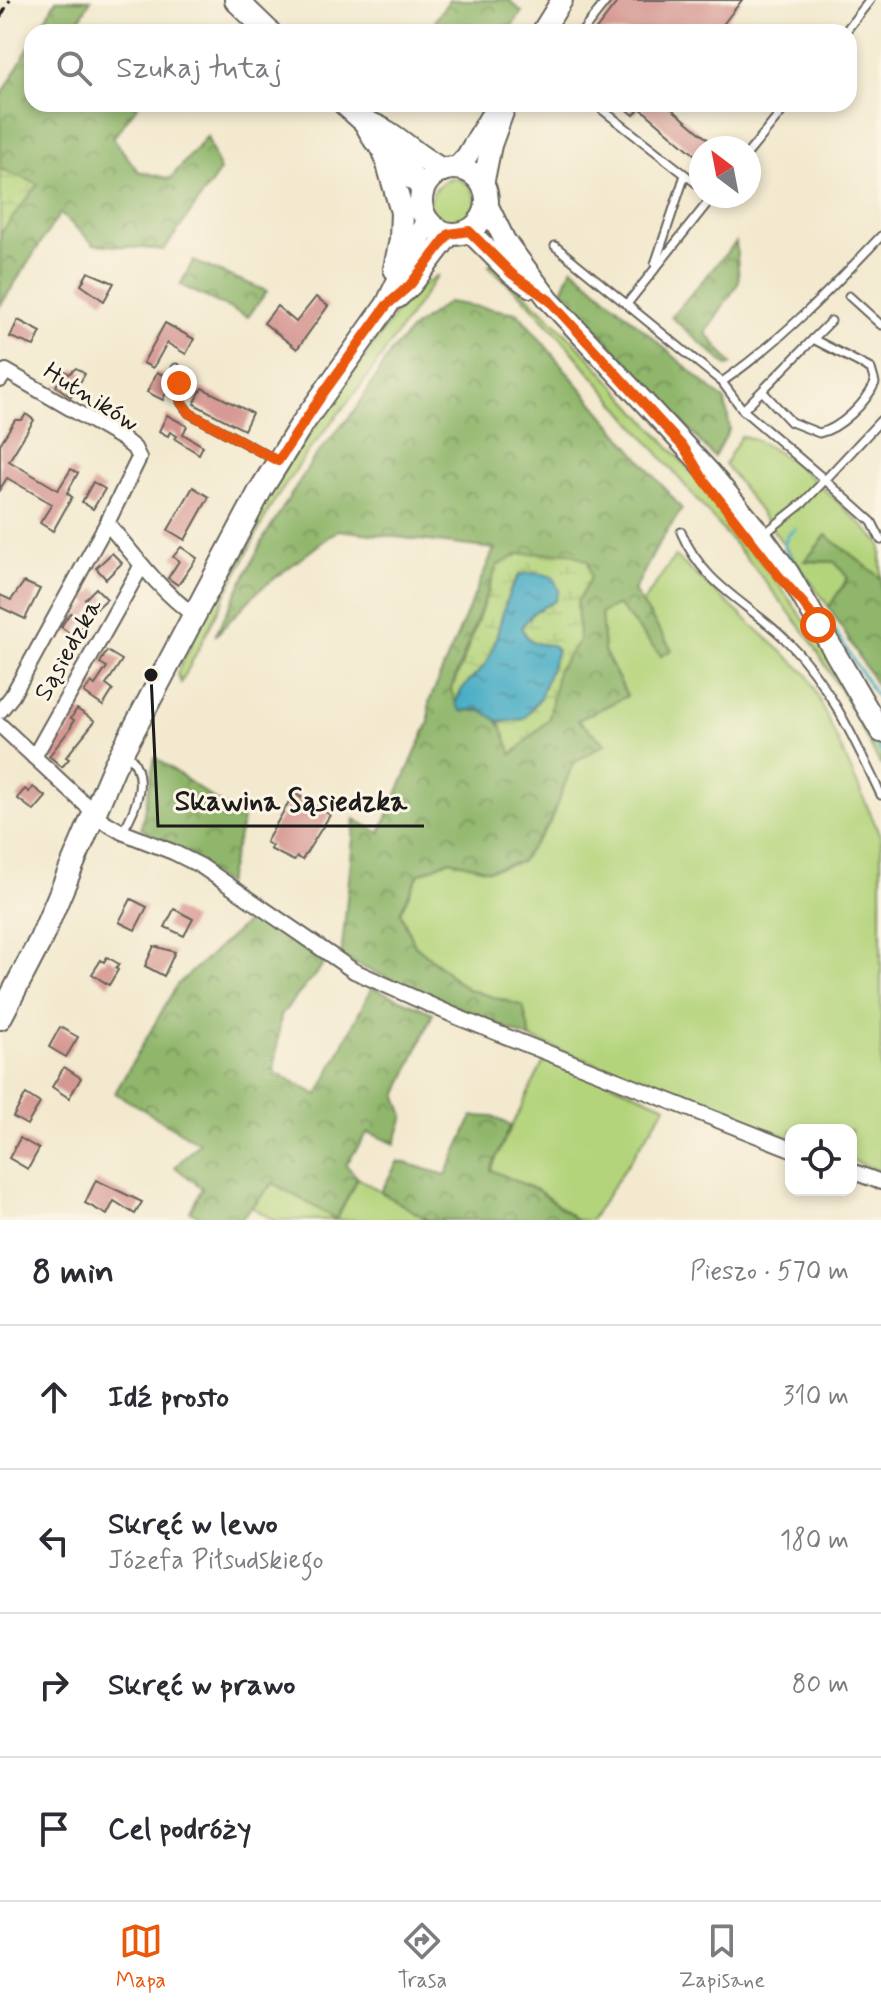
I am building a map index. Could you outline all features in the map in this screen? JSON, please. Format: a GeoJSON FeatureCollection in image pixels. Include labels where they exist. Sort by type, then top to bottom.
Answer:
{"type":"FeatureCollection","features":[{"type":"Feature","properties":{"kind":"main road"},"geometry":{"type":"LineString","coordinates":[[236,0],[261,24]]}},
{"type":"Feature","properties":{"kind":"main road"},"geometry":{"type":"LineString","coordinates":[[547,24],[562,0]]}},
{"type":"Feature","properties":{"kind":"main road"},"geometry":{"type":"LineString","coordinates":[[354,112],[365,122],[375,140],[423,188]]}},
{"type":"Feature","properties":{"kind":"main road"},"geometry":{"type":"LineString","coordinates":[[494,112],[467,156],[431,177],[423,188],[421,201],[427,221],[437,230],[459,233],[549,300]]}},
{"type":"Feature","properties":{"kind":"main road"},"geometry":{"type":"LineString","coordinates":[[387,305],[459,233],[484,217],[491,145],[503,112]]}},
{"type":"Feature","properties":{"kind":"main road"},"geometry":{"type":"LineString","coordinates":[[365,122],[387,129],[421,157],[449,169],[469,171],[485,195],[505,241],[549,300],[711,474],[762,536],[788,572],[881,732]]}},
{"type":"Feature","properties":{"kind":"main road"},"geometry":{"type":"LineString","coordinates":[[383,147],[400,198],[403,224],[387,305]]}},
{"type":"Feature","properties":{"kind":"main road"},"geometry":{"type":"LineString","coordinates":[[0,1018],[40,941],[123,750],[194,615],[278,461],[387,305],[427,221]]}},
{"type":"Feature","properties":{"kind":"main road"},"geometry":{"type":"LineString","coordinates":[[685,449],[704,480],[804,604]]}},
{"type":"Feature","properties":{"kind":"street","name":"Hutników"},"geometry":{"type":"LineString","coordinates":[[0,380],[6,371],[123,439],[134,448],[139,458],[12,696],[0,711]]}},
{"type":"Feature","properties":{"kind":"street"},"geometry":{"type":"LineString","coordinates":[[107,523],[142,565],[181,606],[194,615]]}},
{"type":"Feature","properties":{"kind":"street","name":"Sąsiedzka"},"geometry":{"type":"LineString","coordinates":[[34,757],[142,565]]}},
{"type":"Feature","properties":{"kind":"street"},"geometry":{"type":"LineString","coordinates":[[0,725],[94,813],[122,832],[201,866],[354,971],[462,1019],[785,1147]]}},
{"type":"Feature","properties":{"kind":"street"},"geometry":{"type":"LineString","coordinates":[[857,1173],[881,1182]]}},
{"type":"Feature","properties":{"kind":"lane"},"geometry":{"type":"LineString","coordinates":[[588,24],[607,0]]}},
{"type":"Feature","properties":{"kind":"lane"},"geometry":{"type":"LineString","coordinates":[[851,24],[870,0]]}},
{"type":"Feature","properties":{"kind":"lane"},"geometry":{"type":"LineString","coordinates":[[605,112],[689,178]]}},
{"type":"Feature","properties":{"kind":"lane"},"geometry":{"type":"LineString","coordinates":[[761,137],[782,112]]}},
{"type":"Feature","properties":{"kind":"lane"},"geometry":{"type":"LineString","coordinates":[[653,272],[685,175]]}},
{"type":"Feature","properties":{"kind":"lane"},"geometry":{"type":"LineString","coordinates":[[627,304],[704,208]]}},
{"type":"Feature","properties":{"kind":"lane"},"geometry":{"type":"LineString","coordinates":[[722,382],[763,354],[815,307],[881,236]]}},
{"type":"Feature","properties":{"kind":"lane"},"geometry":{"type":"LineString","coordinates":[[555,246],[722,382],[743,410],[872,522],[881,540]]}},
{"type":"Feature","properties":{"kind":"lane"},"geometry":{"type":"LineString","coordinates":[[849,296],[881,325]]}},
{"type":"Feature","properties":{"kind":"lane"},"geometry":{"type":"LineString","coordinates":[[743,410],[831,321]]}},
{"type":"Feature","properties":{"kind":"lane"},"geometry":{"type":"LineString","coordinates":[[763,392],[791,422],[819,433],[836,427],[867,396],[875,383],[871,369],[813,339]]}},
{"type":"Feature","properties":{"kind":"lane"},"geometry":{"type":"LineString","coordinates":[[176,368],[181,402],[189,413],[278,461]]}},
{"type":"Feature","properties":{"kind":"lane"},"geometry":{"type":"LineString","coordinates":[[762,536],[803,503],[881,420]]}},
{"type":"Feature","properties":{"kind":"lane"},"geometry":{"type":"LineString","coordinates":[[681,532],[690,553],[714,582],[771,627],[817,675],[881,795]]}},
{"type":"Feature","properties":{"kind":"lane"},"geometry":{"type":"LineString","coordinates":[[122,832],[135,807],[140,779],[140,770],[123,750]]}},
{"type":"Feature","properties":{"kind":"green space"},"geometry":{"type":"Polygon","coordinates":[[[56,0],[91,0],[77,24],[42,24],[56,0]]]}},
{"type":"Feature","properties":{"kind":"green space"},"geometry":{"type":"Polygon","coordinates":[[[449,0],[509,0],[522,12],[514,24],[433,24],[449,0]]]}},
{"type":"Feature","properties":{"kind":"green space"},"geometry":{"type":"Polygon","coordinates":[[[24,56],[24,112],[133,112],[113,138],[138,171],[170,179],[207,136],[220,171],[164,250],[94,244],[60,213],[0,306],[0,234],[37,184],[0,169],[0,98],[24,56]]]}},
{"type":"Feature","properties":{"kind":"green space"},"geometry":{"type":"Polygon","coordinates":[[[0,169],[38,184],[0,234],[0,169]]]}},
{"type":"Feature","properties":{"kind":"green space"},"geometry":{"type":"Polygon","coordinates":[[[450,178],[469,185],[476,203],[465,218],[440,226],[430,213],[430,200],[437,187],[450,178]]]}},
{"type":"Feature","properties":{"kind":"green space"},"geometry":{"type":"Polygon","coordinates":[[[736,242],[739,282],[706,333],[732,364],[727,366],[671,317],[736,242]]]}},
{"type":"Feature","properties":{"kind":"green space"},"geometry":{"type":"Polygon","coordinates":[[[193,261],[267,291],[248,317],[180,285],[193,261]]]}},
{"type":"Feature","properties":{"kind":"green space"},"geometry":{"type":"Polygon","coordinates":[[[492,262],[578,345],[682,461],[785,593],[830,657],[881,750],[881,766],[810,639],[752,565],[561,338],[489,266],[492,262]]]}},
{"type":"Feature","properties":{"kind":"green space"},"geometry":{"type":"Polygon","coordinates":[[[572,267],[725,401],[730,429],[714,457],[562,291],[572,267]]]}},
{"type":"Feature","properties":{"kind":"green space"},"geometry":{"type":"Polygon","coordinates":[[[438,275],[361,386],[310,449],[271,506],[181,683],[177,673],[265,496],[396,313],[411,294],[438,275]]]}},
{"type":"Feature","properties":{"kind":"green space"},"geometry":{"type":"Polygon","coordinates":[[[448,302],[518,313],[682,509],[658,545],[634,591],[672,650],[661,656],[618,605],[601,613],[604,651],[627,696],[578,720],[605,744],[573,763],[549,824],[520,862],[489,870],[450,860],[419,874],[400,912],[415,945],[467,989],[523,1006],[531,1039],[341,958],[355,819],[380,833],[429,722],[429,702],[494,549],[338,530],[258,591],[215,636],[265,536],[314,458],[356,409],[391,352],[413,328],[448,302]],[[570,553],[519,554],[497,566],[451,689],[461,711],[483,712],[496,720],[512,754],[549,719],[557,671],[579,640],[577,602],[591,577],[570,553]]]}},
{"type":"Feature","properties":{"kind":"green space"},"geometry":{"type":"Polygon","coordinates":[[[741,436],[777,451],[796,465],[881,544],[881,578],[826,535],[806,561],[835,562],[848,578],[829,607],[725,464],[741,436]]]}},
{"type":"Feature","properties":{"kind":"green space"},"geometry":{"type":"Polygon","coordinates":[[[826,535],[881,578],[881,693],[829,607],[848,578],[835,562],[805,561],[826,535]]]}},
{"type":"Feature","properties":{"kind":"green space"},"geometry":{"type":"Polygon","coordinates":[[[570,553],[588,561],[591,577],[577,602],[579,640],[557,671],[549,719],[512,755],[500,722],[524,719],[540,698],[557,651],[552,645],[533,642],[521,627],[534,612],[555,601],[539,573],[520,574],[513,584],[486,663],[468,682],[456,704],[451,689],[497,566],[519,554],[570,553]]]}},
{"type":"Feature","properties":{"kind":"green space"},"geometry":{"type":"Polygon","coordinates":[[[675,556],[808,675],[881,837],[881,1171],[857,1162],[857,1124],[785,1124],[785,1136],[531,1039],[523,1006],[467,989],[415,945],[400,912],[419,874],[450,860],[489,870],[520,862],[549,824],[573,763],[605,744],[577,720],[627,695],[604,651],[601,613],[618,604],[661,656],[671,649],[642,604],[675,556]]]}},
{"type":"Feature","properties":{"kind":"green space"},"geometry":{"type":"Polygon","coordinates":[[[155,757],[243,820],[226,884],[141,828],[155,757]]]}},
{"type":"Feature","properties":{"kind":"green space"},"geometry":{"type":"Polygon","coordinates":[[[255,915],[324,964],[281,1015],[274,1072],[318,1095],[372,987],[433,1013],[397,1096],[404,1116],[395,1144],[368,1132],[346,1165],[358,1178],[336,1219],[273,1183],[240,1220],[206,1220],[190,1211],[202,1188],[175,1167],[199,1143],[115,1093],[177,985],[255,915]]]}},
{"type":"Feature","properties":{"kind":"green space"},"geometry":{"type":"Polygon","coordinates":[[[547,1055],[666,1106],[591,1220],[577,1220],[539,1191],[490,1170],[547,1055]]]}},
{"type":"Feature","properties":{"kind":"green space"},"geometry":{"type":"Polygon","coordinates":[[[473,1116],[493,1117],[511,1125],[491,1170],[539,1191],[577,1220],[428,1220],[381,1192],[398,1161],[446,1175],[473,1116]]]}},
{"type":"Feature","properties":{"kind":"green space"},"geometry":{"type":"Polygon","coordinates":[[[358,1178],[428,1220],[273,1220],[252,1207],[273,1183],[336,1219],[358,1178]]]}},
{"type":"Feature","properties":{"kind":"water"},"geometry":{"type":"Polygon","coordinates":[[[539,573],[553,577],[559,590],[555,601],[534,612],[521,627],[533,642],[552,645],[557,651],[540,698],[524,719],[500,722],[480,709],[461,711],[456,704],[458,697],[486,663],[514,584],[521,574],[539,573]]]}},
{"type":"Feature","properties":{"kind":"building"},"geometry":{"type":"Polygon","coordinates":[[[619,0],[742,0],[723,24],[600,24],[619,0]]]}},
{"type":"Feature","properties":{"kind":"building"},"geometry":{"type":"Polygon","coordinates":[[[645,112],[675,112],[704,136],[689,136],[689,150],[645,112]]]}},
{"type":"Feature","properties":{"kind":"building"},"geometry":{"type":"Polygon","coordinates":[[[88,272],[114,283],[104,301],[81,285],[88,272]]]}},
{"type":"Feature","properties":{"kind":"building"},"geometry":{"type":"Polygon","coordinates":[[[316,297],[328,306],[297,349],[264,323],[277,306],[296,322],[316,297]]]}},
{"type":"Feature","properties":{"kind":"building"},"geometry":{"type":"Polygon","coordinates":[[[18,320],[41,332],[34,346],[10,337],[18,320]]]}},
{"type":"Feature","properties":{"kind":"building"},"geometry":{"type":"Polygon","coordinates":[[[165,323],[194,339],[186,354],[167,343],[153,368],[143,363],[165,323]]]}},
{"type":"Feature","properties":{"kind":"building"},"geometry":{"type":"Polygon","coordinates":[[[76,368],[85,374],[71,397],[56,386],[65,371],[69,374],[76,368]]]}},
{"type":"Feature","properties":{"kind":"building"},"geometry":{"type":"Polygon","coordinates":[[[157,372],[171,379],[163,400],[147,392],[157,372]]]}},
{"type":"Feature","properties":{"kind":"building"},"geometry":{"type":"Polygon","coordinates":[[[202,388],[252,413],[244,430],[194,404],[202,388]]]}},
{"type":"Feature","properties":{"kind":"building"},"geometry":{"type":"Polygon","coordinates":[[[26,414],[34,420],[9,461],[58,490],[71,469],[78,473],[67,493],[72,497],[53,531],[40,523],[52,504],[7,478],[0,489],[0,444],[15,420],[22,420],[26,414]]]}},
{"type":"Feature","properties":{"kind":"building"},"geometry":{"type":"Polygon","coordinates":[[[167,415],[187,426],[183,434],[203,446],[199,454],[175,439],[177,436],[170,432],[168,436],[159,431],[167,415]]]}},
{"type":"Feature","properties":{"kind":"building"},"geometry":{"type":"Polygon","coordinates":[[[93,482],[105,489],[93,509],[82,502],[93,482]]]}},
{"type":"Feature","properties":{"kind":"building"},"geometry":{"type":"Polygon","coordinates":[[[193,487],[209,497],[185,540],[168,530],[193,487]]]}},
{"type":"Feature","properties":{"kind":"building"},"geometry":{"type":"Polygon","coordinates":[[[181,547],[197,558],[178,585],[168,578],[179,561],[173,557],[181,547]]]}},
{"type":"Feature","properties":{"kind":"building"},"geometry":{"type":"Polygon","coordinates":[[[112,553],[122,563],[106,579],[96,568],[112,553]]]}},
{"type":"Feature","properties":{"kind":"building"},"geometry":{"type":"Polygon","coordinates":[[[24,582],[40,589],[25,619],[0,607],[0,595],[11,600],[24,582]]]}},
{"type":"Feature","properties":{"kind":"building"},"geometry":{"type":"Polygon","coordinates":[[[96,588],[107,599],[95,610],[93,608],[74,636],[61,627],[70,613],[76,617],[89,604],[85,599],[96,588]]]}},
{"type":"Feature","properties":{"kind":"building"},"geometry":{"type":"Polygon","coordinates":[[[107,651],[122,660],[106,685],[113,690],[103,706],[84,693],[91,682],[95,685],[107,667],[100,663],[107,651]]]}},
{"type":"Feature","properties":{"kind":"building"},"geometry":{"type":"Polygon","coordinates":[[[77,709],[95,721],[66,757],[69,759],[62,767],[49,756],[70,729],[74,720],[71,718],[77,709]]]}},
{"type":"Feature","properties":{"kind":"building"},"geometry":{"type":"Polygon","coordinates":[[[33,787],[46,797],[34,811],[17,798],[25,789],[29,792],[33,787]]]}},
{"type":"Feature","properties":{"kind":"building"},"geometry":{"type":"Polygon","coordinates":[[[294,793],[330,815],[302,860],[297,857],[294,861],[270,849],[272,846],[266,842],[294,793]]]}},
{"type":"Feature","properties":{"kind":"building"},"geometry":{"type":"Polygon","coordinates":[[[131,899],[147,907],[135,930],[119,922],[131,899]]]}},
{"type":"Feature","properties":{"kind":"building"},"geometry":{"type":"Polygon","coordinates":[[[174,909],[193,919],[184,936],[165,927],[174,909]]]}},
{"type":"Feature","properties":{"kind":"building"},"geometry":{"type":"Polygon","coordinates":[[[154,946],[175,952],[164,976],[145,966],[154,946]]]}},
{"type":"Feature","properties":{"kind":"building"},"geometry":{"type":"Polygon","coordinates":[[[107,957],[119,964],[109,985],[92,974],[101,960],[104,962],[107,957]]]}},
{"type":"Feature","properties":{"kind":"building"},"geometry":{"type":"Polygon","coordinates":[[[60,1027],[78,1037],[66,1057],[49,1047],[60,1027]]]}},
{"type":"Feature","properties":{"kind":"building"},"geometry":{"type":"Polygon","coordinates":[[[64,1067],[81,1078],[69,1098],[52,1087],[64,1067]]]}},
{"type":"Feature","properties":{"kind":"building"},"geometry":{"type":"Polygon","coordinates":[[[26,1094],[40,1103],[27,1125],[13,1117],[26,1094]]]}},
{"type":"Feature","properties":{"kind":"building"},"geometry":{"type":"Polygon","coordinates":[[[20,1138],[39,1149],[28,1169],[9,1158],[20,1138]]]}},
{"type":"Feature","properties":{"kind":"building"},"geometry":{"type":"Polygon","coordinates":[[[96,1180],[142,1202],[135,1214],[114,1201],[107,1215],[85,1203],[96,1180]]]}},
{"type":"Feature","properties":{"kind":"waterway"},"geometry":{"type":"LineString","coordinates":[[795,529],[787,536],[784,547],[807,579],[815,600]]}},
{"type":"Feature","properties":{"kind":"waterway"},"geometry":{"type":"LineString","coordinates":[[821,609],[881,704]]}},
{"type":"Feature","properties":{"kind":"waterway"},"geometry":{"type":"LineString","coordinates":[[872,736],[881,753]]}},
{"type":"Feature","properties":{"kind":"railway"},"geometry":{"type":"LineString","coordinates":[[0,18],[10,0]]}},
{"type":"Feature","properties":{"kind":"place","name":"Skawina Sąsiedzka"},"geometry":{"type":"Point","coordinates":[151,675]}},
{"type":"Feature","properties":{"kind":"route"},"geometry":{"type":"LineString","coordinates":[[179,383],[181,402],[189,413],[278,461],[387,305],[410,285],[449,234],[469,231],[512,274],[549,300],[685,449],[704,480],[818,625]]}}]}
